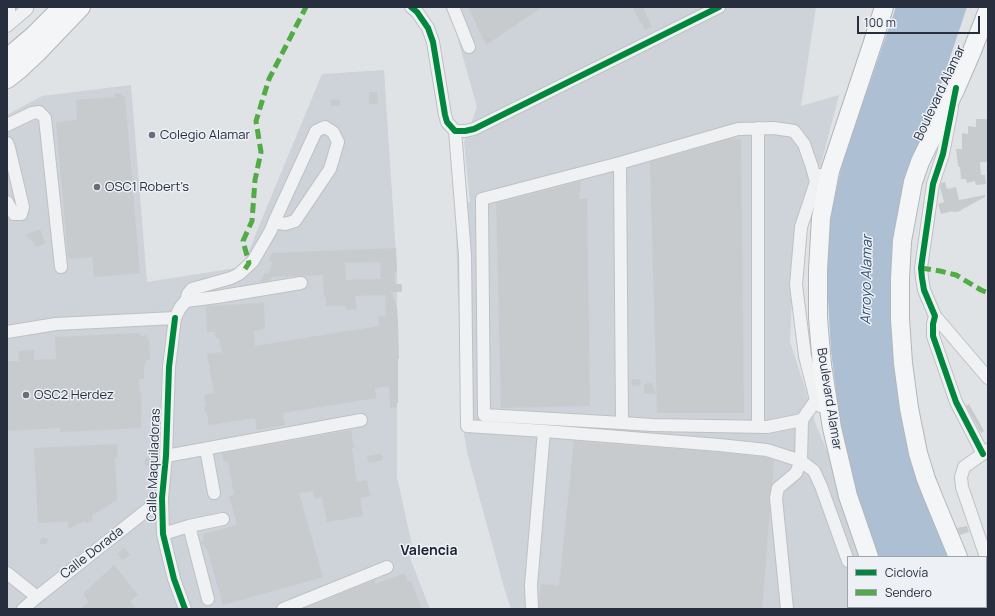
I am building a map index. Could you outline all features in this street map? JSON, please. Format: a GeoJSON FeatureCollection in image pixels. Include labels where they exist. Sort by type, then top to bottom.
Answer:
{"type":"FeatureCollection","features":[{"type":"Feature","properties":{"kind":"highway"},"geometry":{"type":"LineString","coordinates":[[9,53],[33,36],[62,7]]}},
{"type":"Feature","properties":{"kind":"highway"},"geometry":{"type":"LineString","coordinates":[[7,79],[37,53],[81,7]]}},
{"type":"Feature","properties":{"kind":"highway","name":"Boulevard Alamar"},"geometry":{"type":"LineString","coordinates":[[869,556],[848,496],[832,428],[822,365],[818,318],[818,270],[821,218],[830,170],[884,7]]}},
{"type":"Feature","properties":{"kind":"highway","name":"Boulevard Alamar"},"geometry":{"type":"LineString","coordinates":[[958,556],[934,499],[918,453],[909,408],[903,363],[900,319],[902,240],[913,182],[920,162],[956,88],[988,10]]}},
{"type":"Feature","properties":{"kind":"street"},"geometry":{"type":"LineString","coordinates":[[8,25],[9,7]]}},
{"type":"Feature","properties":{"kind":"street"},"geometry":{"type":"LineString","coordinates":[[8,25],[27,9],[27,7]]}},
{"type":"Feature","properties":{"kind":"street"},"geometry":{"type":"LineString","coordinates":[[411,7],[417,12],[428,28],[433,42],[445,115],[447,122],[455,131],[465,255],[467,426],[767,450],[801,461],[814,471],[821,486],[847,558]]}},
{"type":"Feature","properties":{"kind":"street"},"geometry":{"type":"LineString","coordinates":[[453,7],[469,47]]}},
{"type":"Feature","properties":{"kind":"street"},"geometry":{"type":"LineString","coordinates":[[455,131],[474,129],[719,7]]}},
{"type":"Feature","properties":{"kind":"street"},"geometry":{"type":"LineString","coordinates":[[956,88],[942,154],[933,184],[922,278],[924,290],[936,316],[988,378]]}},
{"type":"Feature","properties":{"kind":"street"},"geometry":{"type":"LineString","coordinates":[[7,125],[32,113],[39,112],[45,118],[60,267]]}},
{"type":"Feature","properties":{"kind":"street"},"geometry":{"type":"LineString","coordinates":[[7,332],[56,324],[175,318],[192,289],[231,278],[239,274],[252,261],[260,250],[274,222],[316,131],[325,127],[333,132],[338,142],[330,169],[295,221],[285,224],[274,222]]}},
{"type":"Feature","properties":{"kind":"street"},"geometry":{"type":"LineString","coordinates":[[758,128],[758,427]]}},
{"type":"Feature","properties":{"kind":"street"},"geometry":{"type":"LineString","coordinates":[[802,420],[767,427],[758,427],[652,425],[484,415],[482,199],[620,163],[738,129],[774,128],[794,130],[804,144],[816,182]]}},
{"type":"Feature","properties":{"kind":"street"},"geometry":{"type":"LineString","coordinates":[[832,428],[816,400],[805,356],[796,286],[800,227],[816,182],[840,140]]}},
{"type":"Feature","properties":{"kind":"street"},"geometry":{"type":"LineString","coordinates":[[7,202],[14,214],[21,214],[23,207],[8,147]]}},
{"type":"Feature","properties":{"kind":"street"},"geometry":{"type":"LineString","coordinates":[[620,163],[622,423]]}},
{"type":"Feature","properties":{"kind":"street"},"geometry":{"type":"LineString","coordinates":[[186,301],[301,283]]}},
{"type":"Feature","properties":{"kind":"street"},"geometry":{"type":"LineString","coordinates":[[936,316],[933,324],[932,336],[956,402],[985,452],[964,467],[961,477],[962,487],[986,556]]}},
{"type":"Feature","properties":{"kind":"street","name":"Calle Maquiladoras"},"geometry":{"type":"LineString","coordinates":[[175,318],[169,367],[166,456],[162,498],[163,534],[174,579],[185,609]]}},
{"type":"Feature","properties":{"kind":"street"},"geometry":{"type":"LineString","coordinates":[[787,609],[776,498],[778,488],[796,473],[801,461],[802,420],[816,400]]}},
{"type":"Feature","properties":{"kind":"street"},"geometry":{"type":"LineString","coordinates":[[166,456],[361,420]]}},
{"type":"Feature","properties":{"kind":"street"},"geometry":{"type":"LineString","coordinates":[[532,609],[531,585],[544,431]]}},
{"type":"Feature","properties":{"kind":"street"},"geometry":{"type":"LineString","coordinates":[[206,449],[214,493]]}},
{"type":"Feature","properties":{"kind":"street","name":"Calle Dorada"},"geometry":{"type":"LineString","coordinates":[[23,609],[162,498]]}},
{"type":"Feature","properties":{"kind":"street"},"geometry":{"type":"LineString","coordinates":[[163,534],[223,518]]}},
{"type":"Feature","properties":{"kind":"street"},"geometry":{"type":"LineString","coordinates":[[189,526],[208,599]]}},
{"type":"Feature","properties":{"kind":"street"},"geometry":{"type":"LineString","coordinates":[[283,609],[387,567]]}},
{"type":"Feature","properties":{"kind":"street"},"geometry":{"type":"LineString","coordinates":[[7,573],[37,597]]}},
{"type":"Feature","properties":{"kind":"shaded area"},"geometry":{"type":"Polygon","coordinates":[[[445,7],[816,7],[801,106],[839,95],[821,164],[795,228],[790,342],[816,425],[873,556],[847,556],[847,608],[895,609],[511,609],[467,452],[462,422],[455,203],[470,202],[464,142],[477,107],[455,29],[445,7]]]}},
{"type":"Feature","properties":{"kind":"shaded area"},"geometry":{"type":"Polygon","coordinates":[[[384,70],[397,270],[397,477],[414,554],[410,558],[430,609],[7,609],[7,115],[42,96],[131,85],[147,282],[242,267],[322,74],[384,70]]]}},
{"type":"Feature","properties":{"kind":"water","name":"Arroyo Alamar"},"geometry":{"type":"Polygon","coordinates":[[[896,7],[967,7],[919,150],[901,356],[950,556],[876,556],[855,493],[840,424],[831,350],[826,265],[830,220],[842,164],[896,7]]]}},
{"type":"Feature","properties":{"kind":"water"},"geometry":{"type":"Polygon","coordinates":[[[900,608],[975,609],[900,609],[900,608]]]}},
{"type":"Feature","properties":{"kind":"building"},"geometry":{"type":"Polygon","coordinates":[[[468,7],[542,7],[486,45],[468,7]]]}},
{"type":"Feature","properties":{"kind":"building"},"geometry":{"type":"Polygon","coordinates":[[[633,7],[643,7],[652,27],[645,30],[633,7]]]}},
{"type":"Feature","properties":{"kind":"building"},"geometry":{"type":"Polygon","coordinates":[[[369,92],[377,92],[378,104],[369,104],[369,92]]]}},
{"type":"Feature","properties":{"kind":"building","name":"OSC1 Robert's"},"geometry":{"type":"Polygon","coordinates":[[[122,93],[122,96],[125,96],[140,273],[94,277],[92,257],[68,259],[56,122],[77,120],[76,100],[115,97],[114,94],[122,93]]]}},
{"type":"Feature","properties":{"kind":"building"},"geometry":{"type":"Polygon","coordinates":[[[331,99],[340,100],[340,106],[331,106],[331,99]]]}},
{"type":"Feature","properties":{"kind":"building"},"geometry":{"type":"Polygon","coordinates":[[[976,119],[988,119],[988,162],[980,162],[981,175],[985,175],[986,184],[976,185],[975,181],[967,183],[966,179],[961,179],[956,149],[962,149],[962,133],[968,134],[968,126],[976,127],[976,119]]]}},
{"type":"Feature","properties":{"kind":"building"},"geometry":{"type":"Polygon","coordinates":[[[729,139],[741,139],[744,413],[657,413],[650,162],[729,139]]]}},
{"type":"Feature","properties":{"kind":"building"},"geometry":{"type":"Polygon","coordinates":[[[581,181],[579,199],[587,199],[590,406],[501,408],[496,203],[581,181]]]}},
{"type":"Feature","properties":{"kind":"building"},"geometry":{"type":"Polygon","coordinates":[[[945,182],[947,189],[956,187],[959,200],[985,195],[985,197],[961,211],[941,214],[938,204],[944,202],[940,187],[941,183],[945,182]]]}},
{"type":"Feature","properties":{"kind":"building"},"geometry":{"type":"Polygon","coordinates":[[[40,229],[45,243],[37,247],[25,235],[40,229]]]}},
{"type":"Feature","properties":{"kind":"building"},"geometry":{"type":"Polygon","coordinates":[[[396,248],[397,272],[394,272],[395,284],[402,284],[402,292],[391,292],[397,307],[398,322],[399,359],[397,407],[390,408],[389,386],[375,388],[376,398],[283,413],[285,425],[257,430],[255,418],[209,425],[204,406],[206,406],[204,395],[214,393],[207,354],[222,352],[219,338],[216,338],[215,332],[207,332],[206,306],[264,303],[265,329],[254,331],[255,346],[379,326],[378,316],[386,316],[385,295],[355,296],[357,309],[346,310],[346,306],[326,306],[323,275],[272,277],[270,281],[260,282],[265,273],[268,274],[273,262],[269,260],[272,253],[396,248]],[[380,262],[345,263],[346,280],[381,279],[380,262]]]}},
{"type":"Feature","properties":{"kind":"building"},"geometry":{"type":"Polygon","coordinates":[[[140,333],[141,336],[147,335],[147,339],[149,339],[150,360],[146,360],[146,364],[144,365],[144,379],[139,379],[142,414],[141,428],[60,432],[60,428],[7,431],[7,361],[19,361],[18,351],[34,350],[34,360],[56,359],[55,337],[140,333]]]}},
{"type":"Feature","properties":{"kind":"building"},"geometry":{"type":"Polygon","coordinates":[[[640,379],[641,385],[632,386],[631,380],[640,379]]]}},
{"type":"Feature","properties":{"kind":"building"},"geometry":{"type":"Polygon","coordinates":[[[652,383],[656,394],[644,393],[644,384],[652,383]]]}},
{"type":"Feature","properties":{"kind":"building"},"geometry":{"type":"Polygon","coordinates":[[[969,404],[984,431],[981,433],[966,406],[969,404]]]}},
{"type":"Feature","properties":{"kind":"building"},"geometry":{"type":"Polygon","coordinates":[[[351,430],[357,482],[367,480],[370,496],[360,498],[363,516],[327,522],[322,497],[314,499],[313,491],[299,493],[323,577],[223,605],[207,549],[201,543],[201,541],[204,540],[203,534],[237,525],[229,496],[234,495],[228,461],[224,462],[222,453],[351,430]]]}},
{"type":"Feature","properties":{"kind":"building"},"geometry":{"type":"Polygon","coordinates":[[[574,441],[718,452],[765,457],[774,460],[772,485],[769,497],[770,510],[762,609],[539,609],[541,584],[559,586],[574,441]]]}},
{"type":"Feature","properties":{"kind":"building"},"geometry":{"type":"Polygon","coordinates":[[[117,444],[118,458],[115,458],[117,500],[91,516],[93,519],[68,529],[68,521],[38,523],[34,448],[117,444]]]}},
{"type":"Feature","properties":{"kind":"building"},"geometry":{"type":"Polygon","coordinates":[[[382,454],[383,460],[369,463],[367,456],[382,454]]]}},
{"type":"Feature","properties":{"kind":"building"},"geometry":{"type":"Polygon","coordinates":[[[145,458],[151,458],[152,466],[145,466],[145,458]]]}},
{"type":"Feature","properties":{"kind":"building"},"geometry":{"type":"Polygon","coordinates":[[[967,526],[969,532],[960,535],[957,528],[967,526]]]}},
{"type":"Feature","properties":{"kind":"building"},"geometry":{"type":"Polygon","coordinates":[[[42,537],[48,539],[46,544],[39,544],[42,537]]]}},
{"type":"Feature","properties":{"kind":"building"},"geometry":{"type":"Polygon","coordinates":[[[124,548],[130,555],[123,560],[117,554],[124,548]]]}},
{"type":"Feature","properties":{"kind":"building"},"geometry":{"type":"Polygon","coordinates":[[[114,565],[138,595],[130,601],[136,609],[80,609],[89,602],[83,594],[114,565]]]}},
{"type":"Feature","properties":{"kind":"building"},"geometry":{"type":"Polygon","coordinates":[[[405,573],[408,582],[411,581],[422,609],[303,609],[374,580],[375,584],[405,573]]]}},
{"type":"Feature","properties":{"kind":"marked path"},"geometry":{"type":"LineString","coordinates":[[245,269],[249,263],[243,241],[252,221],[255,180],[261,152],[256,121],[269,79],[306,7]]}},
{"type":"Feature","properties":{"kind":"marked path"},"geometry":{"type":"LineString","coordinates":[[921,268],[956,275],[988,293]]}},
{"type":"Feature","properties":{"kind":"cycle path"},"geometry":{"type":"LineString","coordinates":[[411,7],[417,12],[428,28],[433,42],[445,115],[447,122],[455,131],[474,129],[719,7]]}},
{"type":"Feature","properties":{"kind":"cycle path"},"geometry":{"type":"LineString","coordinates":[[956,88],[943,154],[933,184],[921,268],[924,290],[935,316],[933,336],[956,402],[983,454]]}},
{"type":"Feature","properties":{"kind":"cycle path"},"geometry":{"type":"LineString","coordinates":[[175,318],[169,367],[166,456],[162,498],[163,534],[174,579],[185,609]]}},
{"type":"Feature","properties":{"kind":"place","name":"Colegio Alamar"},"geometry":{"type":"Point","coordinates":[152,135]}},
{"type":"Feature","properties":{"kind":"place","name":"OSC1 Robert's"},"geometry":{"type":"Point","coordinates":[97,187]}},
{"type":"Feature","properties":{"kind":"place","name":"OSC2 Herdez"},"geometry":{"type":"Point","coordinates":[26,395]}},
{"type":"Feature","properties":{"kind":"district","name":"Valencia"},"geometry":{"type":"Point","coordinates":[429,551]}}]}
